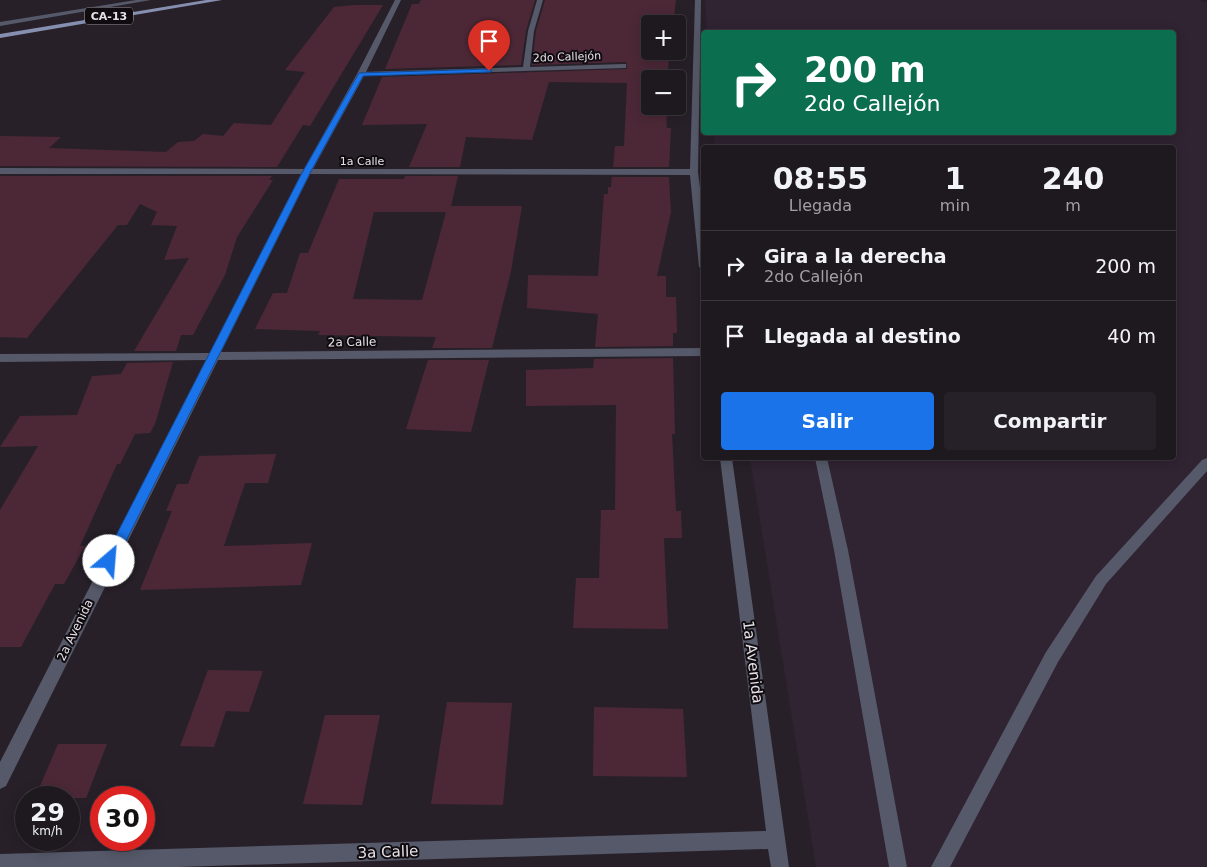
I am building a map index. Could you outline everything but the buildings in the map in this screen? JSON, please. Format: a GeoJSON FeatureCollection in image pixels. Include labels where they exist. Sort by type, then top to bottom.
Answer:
{"type":"FeatureCollection","features":[{"type":"Feature","properties":{"kind":"main road","name":"CA-13"},"geometry":{"type":"LineString","coordinates":[[0,36],[118,15],[219,0]]}},
{"type":"Feature","properties":{"kind":"street"},"geometry":{"type":"LineString","coordinates":[[0,24],[148,0]]}},
{"type":"Feature","properties":{"kind":"street","name":"2a Avenida"},"geometry":{"type":"LineString","coordinates":[[0,780],[212,357],[306,173],[361,74],[398,0]]}},
{"type":"Feature","properties":{"kind":"street"},"geometry":{"type":"LineString","coordinates":[[526,70],[531,30],[540,0]]}},
{"type":"Feature","properties":{"kind":"street"},"geometry":{"type":"LineString","coordinates":[[698,0],[694,172],[701,238]]}},
{"type":"Feature","properties":{"kind":"street","name":"2do Callejón"},"geometry":{"type":"LineString","coordinates":[[361,74],[624,66]]}},
{"type":"Feature","properties":{"kind":"street","name":"1a Calle"},"geometry":{"type":"LineString","coordinates":[[0,171],[306,173],[694,172]]}},
{"type":"Feature","properties":{"kind":"street","name":"2a Calle"},"geometry":{"type":"LineString","coordinates":[[0,358],[701,352]]}},
{"type":"Feature","properties":{"kind":"street","name":"1a Avenida"},"geometry":{"type":"LineString","coordinates":[[726,460],[780,867]]}},
{"type":"Feature","properties":{"kind":"street"},"geometry":{"type":"LineString","coordinates":[[821,460],[841,550],[898,867]]}},
{"type":"Feature","properties":{"kind":"street"},"geometry":{"type":"LineString","coordinates":[[940,867],[1052,657],[1101,580],[1207,463]]}},
{"type":"Feature","properties":{"kind":"street","name":"3a Calle"},"geometry":{"type":"LineString","coordinates":[[0,863],[776,840]]}},
{"type":"Feature","properties":{"kind":"shaded area"},"geometry":{"type":"Polygon","coordinates":[[[705,0],[1199,0],[1207,3],[1207,867],[816,867],[750,460],[1176,460],[1176,145],[715,145],[714,135],[1176,135],[1176,30],[707,30],[705,0]]]}},
{"type":"Feature","properties":{"kind":"route"},"geometry":{"type":"LineString","coordinates":[[109,561],[306,173],[361,74],[489,71]]}}]}
